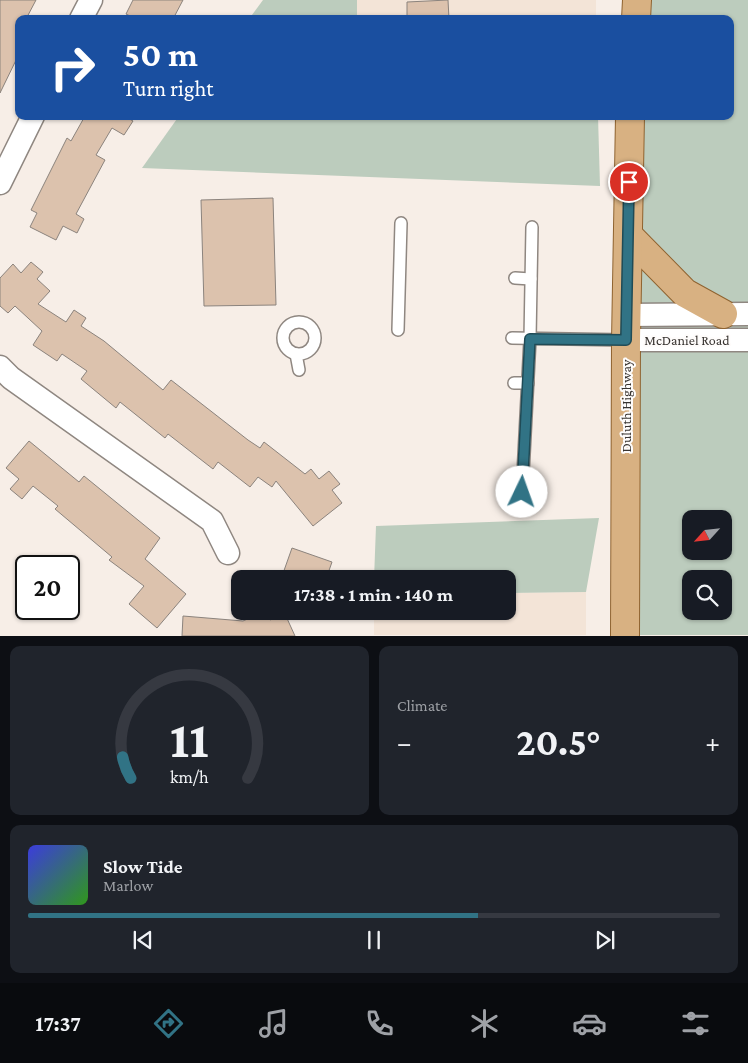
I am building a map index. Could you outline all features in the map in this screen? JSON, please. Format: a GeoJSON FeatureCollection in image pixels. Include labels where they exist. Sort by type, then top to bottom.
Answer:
{"type":"FeatureCollection","features":[{"type":"Feature","properties":{"kind":"main road"},"geometry":{"type":"LineString","coordinates":[[636,15],[637,0]]}},
{"type":"Feature","properties":{"kind":"main road","name":"Duluth Highway"},"geometry":{"type":"LineString","coordinates":[[625,636],[626,327],[630,120]]}},
{"type":"Feature","properties":{"kind":"main road"},"geometry":{"type":"LineString","coordinates":[[628,235],[685,293],[736,314]]}},
{"type":"Feature","properties":{"kind":"street"},"geometry":{"type":"LineString","coordinates":[[83,15],[90,0]]}},
{"type":"Feature","properties":{"kind":"street"},"geometry":{"type":"LineString","coordinates":[[0,183],[31,120]]}},
{"type":"Feature","properties":{"kind":"street","name":"McDaniel Road"},"geometry":{"type":"LineString","coordinates":[[626,327],[736,314]]}},
{"type":"Feature","properties":{"kind":"street","name":"McDaniel Road"},"geometry":{"type":"LineString","coordinates":[[626,327],[748,340]]}},
{"type":"Feature","properties":{"kind":"street"},"geometry":{"type":"LineString","coordinates":[[0,367],[27,390],[212,521],[228,553]]}},
{"type":"Feature","properties":{"kind":"lane"},"geometry":{"type":"LineString","coordinates":[[398,330],[401,223]]}},
{"type":"Feature","properties":{"kind":"lane"},"geometry":{"type":"LineString","coordinates":[[522,492],[521,448],[528,383],[532,227]]}},
{"type":"Feature","properties":{"kind":"lane"},"geometry":{"type":"LineString","coordinates":[[515,278],[531,278]]}},
{"type":"Feature","properties":{"kind":"lane"},"geometry":{"type":"LineString","coordinates":[[296,354],[308,352],[313,347],[316,328],[296,321],[286,328],[283,340],[285,346],[296,354],[299,370]]}},
{"type":"Feature","properties":{"kind":"lane"},"geometry":{"type":"LineString","coordinates":[[512,338],[530,339],[626,327]]}},
{"type":"Feature","properties":{"kind":"lane"},"geometry":{"type":"LineString","coordinates":[[514,382],[528,383]]}},
{"type":"Feature","properties":{"kind":"shaded area"},"geometry":{"type":"Polygon","coordinates":[[[357,0],[596,0],[596,15],[357,15],[357,0]]]}},
{"type":"Feature","properties":{"kind":"shaded area"},"geometry":{"type":"Polygon","coordinates":[[[586,592],[586,635],[374,635],[374,620],[516,620],[516,593],[586,592]]]}},
{"type":"Feature","properties":{"kind":"green space"},"geometry":{"type":"Polygon","coordinates":[[[263,0],[357,0],[357,15],[252,15],[263,0]]]}},
{"type":"Feature","properties":{"kind":"green space"},"geometry":{"type":"Polygon","coordinates":[[[639,0],[748,0],[748,635],[627,635],[636,120],[734,120],[734,15],[638,15],[639,0]]]}},
{"type":"Feature","properties":{"kind":"green space"},"geometry":{"type":"Polygon","coordinates":[[[176,120],[598,120],[600,186],[142,168],[176,120]]]}},
{"type":"Feature","properties":{"kind":"green space"},"geometry":{"type":"Polygon","coordinates":[[[599,518],[586,592],[516,593],[516,570],[374,570],[376,526],[599,518]]]}},
{"type":"Feature","properties":{"kind":"building"},"geometry":{"type":"Polygon","coordinates":[[[0,0],[36,0],[28,15],[15,15],[15,62],[0,93],[0,0]]]}},
{"type":"Feature","properties":{"kind":"building"},"geometry":{"type":"Polygon","coordinates":[[[133,0],[183,0],[175,15],[126,14],[133,0]]]}},
{"type":"Feature","properties":{"kind":"building"},"geometry":{"type":"Polygon","coordinates":[[[448,0],[449,15],[407,15],[407,2],[448,0]]]}},
{"type":"Feature","properties":{"kind":"building"},"geometry":{"type":"Polygon","coordinates":[[[83,120],[133,121],[124,135],[112,128],[96,155],[105,160],[76,214],[84,219],[77,233],[63,226],[56,240],[30,227],[37,213],[31,210],[67,138],[71,141],[83,120]]]}},
{"type":"Feature","properties":{"kind":"building"},"geometry":{"type":"Polygon","coordinates":[[[273,198],[276,305],[204,306],[201,200],[273,198]]]}},
{"type":"Feature","properties":{"kind":"building"},"geometry":{"type":"Polygon","coordinates":[[[31,262],[43,272],[37,279],[50,291],[38,304],[66,322],[74,310],[86,318],[81,326],[104,341],[163,390],[171,380],[248,440],[260,448],[264,442],[305,474],[311,469],[319,479],[329,471],[340,484],[332,490],[342,503],[313,526],[276,481],[272,487],[258,477],[250,487],[218,462],[213,469],[168,434],[165,438],[120,402],[116,408],[81,379],[87,371],[62,354],[57,361],[33,345],[42,331],[15,306],[8,313],[0,306],[0,278],[13,264],[21,273],[31,262]]]}},
{"type":"Feature","properties":{"kind":"building"},"geometry":{"type":"Polygon","coordinates":[[[29,441],[79,482],[84,476],[160,538],[145,559],[186,594],[157,628],[129,604],[144,586],[109,560],[112,557],[55,509],[58,506],[33,486],[22,499],[10,489],[19,479],[6,468],[29,441]]]}},
{"type":"Feature","properties":{"kind":"building"},"geometry":{"type":"Polygon","coordinates":[[[292,548],[332,562],[329,570],[284,570],[292,548]]]}},
{"type":"Feature","properties":{"kind":"building"},"geometry":{"type":"Polygon","coordinates":[[[183,616],[243,621],[288,620],[295,636],[182,636],[183,616]]]}},
{"type":"Feature","properties":{"kind":"route"},"geometry":{"type":"LineString","coordinates":[[522,492],[530,339],[626,340],[629,182]]}}]}
